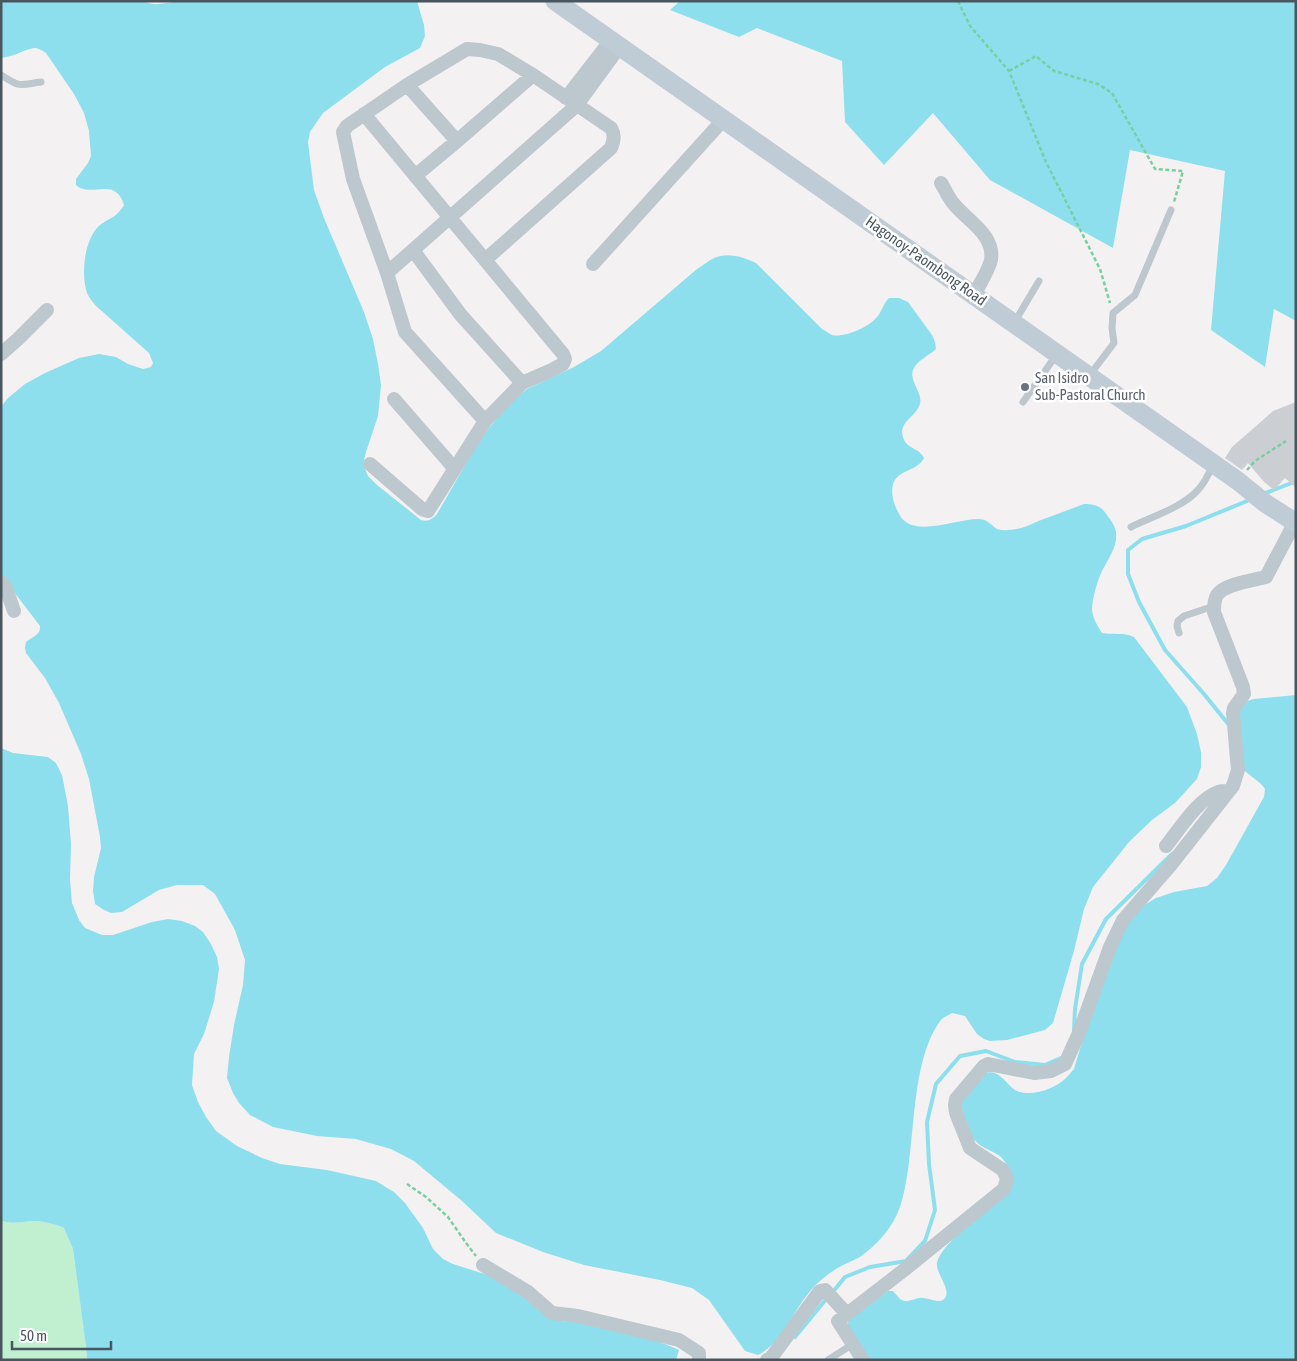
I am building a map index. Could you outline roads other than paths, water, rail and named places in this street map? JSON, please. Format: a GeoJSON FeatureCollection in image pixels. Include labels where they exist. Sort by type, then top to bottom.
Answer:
{"type":"FeatureCollection","features":[{"type":"Feature","properties":{"kind":"main road","name":"Hagonoy-Paombong Road"},"geometry":{"type":"LineString","coordinates":[[555,1],[1089,376],[1241,484],[1264,503],[1295,523]]}},
{"type":"Feature","properties":{"kind":"street"},"geometry":{"type":"LineString","coordinates":[[386,273],[450,217],[571,101],[615,43]]}},
{"type":"Feature","properties":{"kind":"street"},"geometry":{"type":"LineString","coordinates":[[484,421],[405,332],[353,178],[343,132],[347,126],[364,114],[467,49],[498,54],[612,128],[614,134],[611,148],[485,260]]}},
{"type":"Feature","properties":{"kind":"street"},"geometry":{"type":"LineString","coordinates":[[415,176],[533,75]]}},
{"type":"Feature","properties":{"kind":"street"},"geometry":{"type":"LineString","coordinates":[[408,85],[457,141]]}},
{"type":"Feature","properties":{"kind":"street"},"geometry":{"type":"LineString","coordinates":[[364,114],[564,354],[565,359],[563,364],[522,383],[484,421],[428,511],[422,509],[370,464]]}},
{"type":"Feature","properties":{"kind":"street"},"geometry":{"type":"LineString","coordinates":[[592,264],[724,119]]}},
{"type":"Feature","properties":{"kind":"street"},"geometry":{"type":"LineString","coordinates":[[941,183],[953,204],[978,227],[989,244],[991,262],[974,295]]}},
{"type":"Feature","properties":{"kind":"street"},"geometry":{"type":"LineString","coordinates":[[413,250],[460,314],[522,383]]}},
{"type":"Feature","properties":{"kind":"street"},"geometry":{"type":"LineString","coordinates":[[1,354],[47,310]]}},
{"type":"Feature","properties":{"kind":"street"},"geometry":{"type":"LineString","coordinates":[[394,399],[454,468]]}},
{"type":"Feature","properties":{"kind":"street"},"geometry":{"type":"LineString","coordinates":[[1166,846],[1199,805],[1209,796],[1233,786],[1238,770],[1233,713],[1234,708],[1244,694],[1214,612],[1218,594],[1229,587],[1266,577],[1295,523]]}},
{"type":"Feature","properties":{"kind":"street"},"geometry":{"type":"LineString","coordinates":[[1,582],[6,588],[14,611]]}},
{"type":"Feature","properties":{"kind":"street"},"geometry":{"type":"LineString","coordinates":[[863,1360],[838,1321],[1004,1190],[1007,1180],[1003,1170],[970,1148],[956,1112],[956,1099],[984,1066],[988,1064],[1034,1073],[1051,1071],[1065,1064],[1079,1033],[1110,947],[1123,920],[1170,866],[1224,791]]}},
{"type":"Feature","properties":{"kind":"street"},"geometry":{"type":"LineString","coordinates":[[483,1265],[528,1292],[552,1312],[578,1316],[679,1340],[699,1353],[699,1360]]}},
{"type":"Feature","properties":{"kind":"street"},"geometry":{"type":"LineString","coordinates":[[767,1360],[820,1291],[829,1294],[847,1314]]}},
{"type":"Feature","properties":{"kind":"lane"},"geometry":{"type":"LineString","coordinates":[[1,75],[23,86],[41,82]]}},
{"type":"Feature","properties":{"kind":"lane"},"geometry":{"type":"LineString","coordinates":[[1089,376],[1114,343],[1112,328],[1114,313],[1135,295],[1171,210]]}},
{"type":"Feature","properties":{"kind":"lane"},"geometry":{"type":"LineString","coordinates":[[1014,323],[1039,281]]}},
{"type":"Feature","properties":{"kind":"lane"},"geometry":{"type":"LineString","coordinates":[[1023,402],[1057,354]]}},
{"type":"Feature","properties":{"kind":"lane"},"geometry":{"type":"LineString","coordinates":[[1131,527],[1178,505],[1197,492],[1208,476],[1213,464]]}},
{"type":"Feature","properties":{"kind":"lane"},"geometry":{"type":"LineString","coordinates":[[1179,633],[1178,621],[1184,616],[1214,606]]}},
{"type":"Feature","properties":{"kind":"lane"},"geometry":{"type":"LineString","coordinates":[[828,1360],[853,1344]]}},
{"type":"Feature","properties":{"kind":"water"},"geometry":{"type":"Polygon","coordinates":[[[1,1],[144,1],[156,4],[177,1],[417,1],[425,36],[420,48],[385,67],[323,113],[310,132],[308,142],[314,190],[364,312],[373,339],[378,364],[381,385],[378,416],[363,464],[368,476],[377,485],[421,520],[430,520],[437,514],[472,453],[488,429],[510,403],[527,389],[574,367],[601,351],[697,269],[714,258],[730,255],[756,263],[822,329],[832,335],[843,335],[862,328],[876,318],[889,298],[899,298],[908,302],[932,335],[936,349],[920,361],[912,374],[920,395],[920,404],[915,413],[905,423],[902,432],[907,444],[924,458],[917,466],[895,479],[892,487],[894,504],[905,521],[921,527],[981,519],[997,529],[1009,530],[1026,527],[1084,504],[1095,505],[1100,508],[1113,523],[1116,532],[1115,542],[1100,575],[1093,599],[1092,611],[1094,618],[1102,633],[1134,637],[1187,707],[1197,734],[1201,752],[1201,767],[1197,779],[1175,803],[1152,820],[1129,842],[1093,887],[1084,909],[1053,1023],[1045,1030],[1007,1040],[990,1041],[977,1034],[965,1016],[952,1013],[940,1021],[930,1039],[921,1070],[915,1103],[906,1184],[897,1214],[884,1235],[867,1252],[835,1270],[816,1285],[806,1296],[775,1342],[758,1355],[745,1351],[709,1300],[692,1288],[584,1265],[543,1252],[496,1233],[462,1201],[414,1161],[391,1149],[356,1139],[317,1136],[273,1127],[250,1115],[239,1103],[227,1078],[234,1025],[243,985],[245,960],[235,930],[215,894],[203,885],[177,885],[159,890],[122,912],[111,913],[95,904],[93,891],[94,877],[101,848],[89,779],[81,754],[59,703],[45,678],[26,653],[26,642],[38,634],[40,626],[1,575],[1,407],[8,398],[25,384],[79,358],[99,354],[116,357],[128,364],[143,369],[151,367],[153,363],[149,353],[95,305],[88,295],[84,278],[85,258],[90,239],[100,225],[116,215],[124,205],[120,196],[115,191],[109,189],[82,189],[76,185],[76,179],[91,156],[89,131],[84,113],[74,94],[46,53],[34,48],[1,58],[1,1]]]}},
{"type":"Feature","properties":{"kind":"water"},"geometry":{"type":"Polygon","coordinates":[[[680,1],[1296,1],[1296,321],[1274,309],[1265,367],[1211,330],[1225,171],[1130,150],[1113,248],[990,180],[933,113],[884,165],[845,122],[842,61],[757,28],[739,37],[670,10],[680,1]]]}},
{"type":"Feature","properties":{"kind":"water"},"geometry":{"type":"Polygon","coordinates":[[[1296,695],[1296,1360],[868,1360],[848,1327],[849,1320],[888,1291],[893,1291],[904,1301],[921,1298],[937,1301],[943,1300],[946,1290],[937,1265],[939,1257],[945,1248],[964,1229],[1004,1197],[1009,1167],[1001,1157],[980,1145],[972,1136],[963,1114],[961,1103],[976,1082],[986,1073],[991,1072],[999,1075],[1015,1090],[1035,1093],[1056,1086],[1074,1069],[1096,995],[1120,932],[1143,906],[1156,898],[1174,892],[1207,886],[1217,878],[1264,797],[1265,789],[1242,768],[1238,714],[1247,701],[1296,695]]]}},
{"type":"Feature","properties":{"kind":"water"},"geometry":{"type":"Polygon","coordinates":[[[1,748],[13,753],[48,757],[56,763],[62,775],[68,806],[71,844],[70,880],[72,903],[79,920],[85,928],[102,935],[113,935],[152,922],[168,919],[182,921],[195,926],[203,932],[211,944],[217,957],[219,969],[214,1002],[204,1034],[194,1054],[192,1085],[198,1102],[216,1131],[237,1146],[280,1164],[327,1170],[376,1181],[394,1192],[405,1203],[423,1228],[433,1249],[443,1259],[497,1278],[561,1321],[578,1321],[642,1336],[679,1350],[676,1360],[87,1360],[73,1249],[64,1228],[40,1221],[10,1223],[1,1220],[1,748]]]}},
{"type":"Feature","properties":{"kind":"waterway"},"geometry":{"type":"LineString","coordinates":[[1263,494],[1294,482]]}},
{"type":"Feature","properties":{"kind":"waterway"},"geometry":{"type":"LineString","coordinates":[[1229,725],[1165,650],[1139,602],[1128,574],[1128,550],[1142,539],[1186,526],[1252,499]]}},
{"type":"Feature","properties":{"kind":"waterway"},"geometry":{"type":"LineString","coordinates":[[1074,1030],[1075,1009],[1082,964],[1106,919],[1172,854]]}},
{"type":"Feature","properties":{"kind":"waterway"},"geometry":{"type":"LineString","coordinates":[[832,1293],[845,1277],[870,1267],[906,1261],[925,1241],[935,1210],[929,1164],[927,1122],[936,1084],[960,1056],[986,1051],[1015,1062],[1045,1065],[1061,1058]]}},
{"type":"Feature","properties":{"kind":"waterway"},"geometry":{"type":"LineString","coordinates":[[795,1337],[827,1298]]}},
{"type":"Feature","properties":{"kind":"place","name":"San Isidro Sub-Pastoral Church"},"geometry":{"type":"Point","coordinates":[1025,387]}}]}
